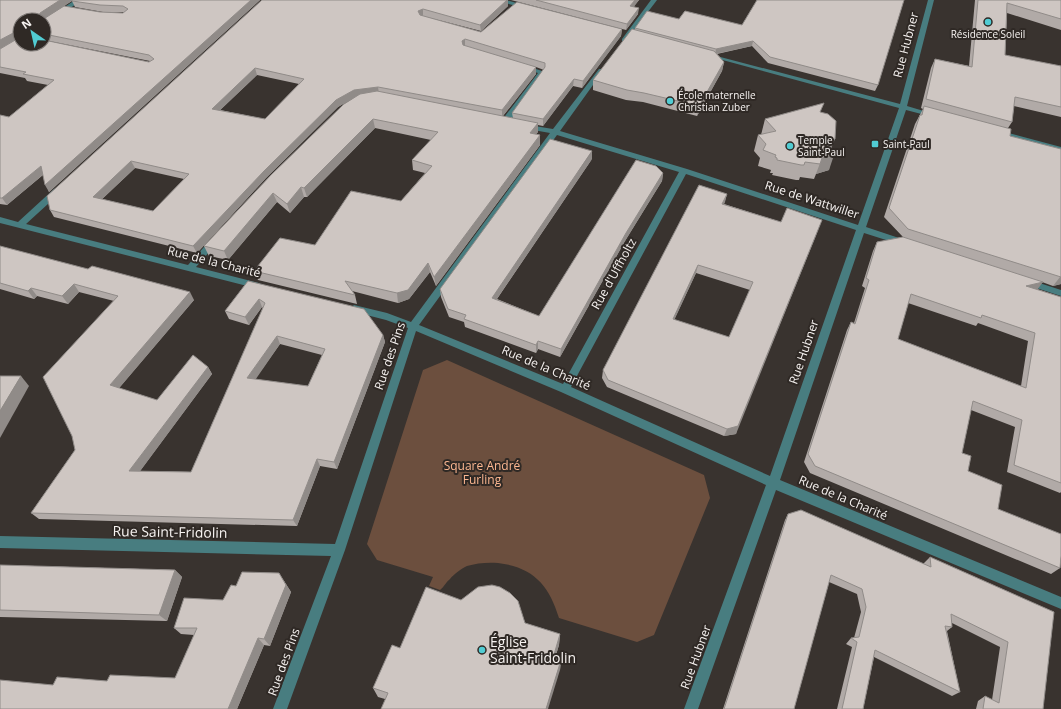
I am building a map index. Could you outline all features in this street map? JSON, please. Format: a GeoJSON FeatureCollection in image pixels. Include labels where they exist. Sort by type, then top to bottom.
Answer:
{"type":"FeatureCollection","features":[{"type":"Feature","properties":{"kind":"street"},"geometry":{"type":"LineString","coordinates":[[52,19],[79,0]]}},
{"type":"Feature","properties":{"kind":"street"},"geometry":{"type":"LineString","coordinates":[[498,0],[513,7],[537,10]]}},
{"type":"Feature","properties":{"kind":"street"},"geometry":{"type":"LineString","coordinates":[[620,46],[654,0]]}},
{"type":"Feature","properties":{"kind":"street","name":"Rue Hubner"},"geometry":{"type":"LineString","coordinates":[[691,709],[773,483],[903,107],[931,0]]}},
{"type":"Feature","properties":{"kind":"street"},"geometry":{"type":"LineString","coordinates":[[66,9],[73,10]]}},
{"type":"Feature","properties":{"kind":"street"},"geometry":{"type":"LineString","coordinates":[[697,52],[942,117]]}},
{"type":"Feature","properties":{"kind":"street","name":"Rue des Pins"},"geometry":{"type":"LineString","coordinates":[[280,709],[339,550],[413,326],[554,132],[606,64]]}},
{"type":"Feature","properties":{"kind":"street","name":"Rue de Wattwiller"},"geometry":{"type":"LineString","coordinates":[[519,65],[542,72],[508,123],[554,132],[684,171],[913,246]]}},
{"type":"Feature","properties":{"kind":"street"},"geometry":{"type":"LineString","coordinates":[[987,129],[1061,149]]}},
{"type":"Feature","properties":{"kind":"street","name":"Rue d'Uffholtz"},"geometry":{"type":"LineString","coordinates":[[565,389],[684,171]]}},
{"type":"Feature","properties":{"kind":"street"},"geometry":{"type":"LineString","coordinates":[[20,225],[61,188]]}},
{"type":"Feature","properties":{"kind":"street","name":"Rue de la Charité"},"geometry":{"type":"LineString","coordinates":[[0,220],[273,290]]}},
{"type":"Feature","properties":{"kind":"street"},"geometry":{"type":"LineString","coordinates":[[189,269],[221,234]]}},
{"type":"Feature","properties":{"kind":"street"},"geometry":{"type":"LineString","coordinates":[[1017,278],[1061,293]]}},
{"type":"Feature","properties":{"kind":"street","name":"Rue de la Charité"},"geometry":{"type":"LineString","coordinates":[[341,306],[387,317],[413,326],[565,389],[773,483],[1061,603]]}},
{"type":"Feature","properties":{"kind":"street","name":"Rue Saint-Fridolin"},"geometry":{"type":"LineString","coordinates":[[0,542],[339,550]]}},
{"type":"Feature","properties":{"kind":"green space","name":"Square André Furling"},"geometry":{"type":"Polygon","coordinates":[[[447,360],[704,475],[710,498],[654,635],[637,642],[559,618],[555,606],[545,587],[530,573],[510,565],[498,563],[478,563],[467,566],[454,575],[440,590],[429,586],[433,577],[377,560],[367,544],[423,370],[447,360]]]}},
{"type":"Feature","properties":{"kind":"building"},"geometry":{"type":"Polygon","coordinates":[[[0,0],[60,0],[42,12],[12,12],[12,34],[0,40],[0,0]]]}},
{"type":"Feature","properties":{"kind":"building"},"geometry":{"type":"Polygon","coordinates":[[[72,0],[251,0],[45,185],[41,166],[2,198],[0,198],[0,115],[9,117],[54,80],[23,74],[26,72],[0,67],[0,49],[12,42],[12,52],[52,52],[52,42],[149,62],[154,59],[149,55],[52,36],[52,14],[64,6],[100,12],[123,13],[128,9],[123,6],[100,5],[72,0]]]}},
{"type":"Feature","properties":{"kind":"building"},"geometry":{"type":"Polygon","coordinates":[[[262,0],[507,0],[480,25],[423,9],[418,11],[420,15],[481,32],[517,2],[622,29],[583,81],[574,79],[543,119],[512,113],[545,67],[545,63],[465,39],[462,41],[463,45],[536,67],[502,110],[378,87],[354,90],[336,100],[264,171],[193,246],[50,210],[47,196],[262,0]],[[255,68],[212,109],[265,119],[304,79],[255,68]],[[131,161],[93,197],[153,211],[189,174],[131,161]]]}},
{"type":"Feature","properties":{"kind":"building"},"geometry":{"type":"Polygon","coordinates":[[[536,0],[635,0],[630,6],[639,8],[627,24],[536,0]]]}},
{"type":"Feature","properties":{"kind":"building"},"geometry":{"type":"Polygon","coordinates":[[[757,0],[904,0],[878,85],[770,57],[753,41],[716,49],[635,28],[647,11],[679,19],[685,11],[742,25],[757,0]]]}},
{"type":"Feature","properties":{"kind":"building"},"geometry":{"type":"Polygon","coordinates":[[[978,0],[1061,0],[1061,19],[1007,3],[1005,55],[1061,66],[1061,107],[1015,97],[1012,122],[926,99],[935,59],[972,67],[978,0]]]}},
{"type":"Feature","properties":{"kind":"building"},"geometry":{"type":"Polygon","coordinates":[[[632,29],[714,51],[724,62],[699,106],[627,90],[593,80],[632,29]]]}},
{"type":"Feature","properties":{"kind":"building"},"geometry":{"type":"Polygon","coordinates":[[[377,91],[538,123],[530,133],[540,135],[434,277],[428,263],[408,290],[397,293],[345,281],[355,295],[254,271],[280,238],[315,245],[351,191],[401,201],[432,166],[412,160],[438,132],[373,119],[304,188],[301,187],[287,204],[273,193],[224,251],[204,246],[271,175],[344,104],[360,94],[377,91]]]}},
{"type":"Feature","properties":{"kind":"building","name":"Temple Saint-Paul"},"geometry":{"type":"Polygon","coordinates":[[[824,103],[820,112],[828,114],[836,121],[835,139],[822,143],[834,155],[822,158],[820,164],[805,162],[804,165],[801,165],[777,160],[775,157],[776,155],[763,150],[766,144],[758,135],[776,131],[765,119],[824,103]]]}},
{"type":"Feature","properties":{"kind":"building"},"geometry":{"type":"Polygon","coordinates":[[[924,106],[1011,129],[1010,136],[1061,149],[1061,277],[908,229],[889,208],[924,106]]]}},
{"type":"Feature","properties":{"kind":"building"},"geometry":{"type":"Polygon","coordinates":[[[550,139],[592,151],[492,298],[539,316],[636,160],[656,166],[663,173],[626,233],[561,349],[538,341],[536,345],[464,319],[466,315],[448,309],[440,289],[550,139]]]}},
{"type":"Feature","properties":{"kind":"building"},"geometry":{"type":"Polygon","coordinates":[[[699,185],[727,194],[722,204],[781,222],[787,208],[822,220],[738,426],[727,429],[608,380],[603,370],[699,185]],[[698,265],[673,319],[729,337],[753,282],[698,265]]]}},
{"type":"Feature","properties":{"kind":"building"},"geometry":{"type":"Polygon","coordinates":[[[903,237],[1043,282],[1026,286],[1061,297],[1061,483],[1014,465],[1022,420],[973,401],[962,453],[971,456],[968,471],[1002,485],[998,509],[1061,534],[1060,568],[815,466],[808,454],[851,322],[855,324],[869,280],[866,278],[877,242],[903,237]],[[911,294],[898,339],[1026,388],[1035,333],[982,315],[981,318],[911,294]]]}},
{"type":"Feature","properties":{"kind":"building"},"geometry":{"type":"Polygon","coordinates":[[[0,246],[88,269],[92,266],[190,292],[110,385],[157,400],[193,355],[208,367],[129,471],[191,472],[265,303],[259,299],[245,317],[225,311],[248,281],[364,309],[383,335],[334,462],[317,459],[293,520],[31,513],[75,450],[72,436],[43,377],[118,296],[74,284],[62,296],[31,288],[28,291],[0,283],[0,246]],[[277,336],[247,378],[308,386],[325,349],[277,336]]]}},
{"type":"Feature","properties":{"kind":"building"},"geometry":{"type":"Polygon","coordinates":[[[0,376],[21,376],[0,411],[0,376]]]}},
{"type":"Feature","properties":{"kind":"building"},"geometry":{"type":"Polygon","coordinates":[[[801,510],[931,567],[930,557],[1054,612],[1043,709],[983,709],[985,696],[999,703],[1008,642],[951,614],[952,627],[945,626],[960,692],[875,650],[863,709],[842,709],[857,642],[851,638],[859,637],[866,607],[862,589],[831,575],[794,709],[724,709],[788,514],[801,510]]]}},
{"type":"Feature","properties":{"kind":"building"},"geometry":{"type":"Polygon","coordinates":[[[0,565],[175,570],[159,615],[0,610],[0,565]]]}},
{"type":"Feature","properties":{"kind":"building"},"geometry":{"type":"Polygon","coordinates":[[[242,572],[279,573],[286,585],[264,639],[258,638],[228,709],[0,709],[0,680],[53,685],[57,677],[107,681],[110,675],[175,678],[197,628],[174,628],[184,598],[223,600],[231,585],[236,586],[242,572]]]}},
{"type":"Feature","properties":{"kind":"building","name":"Église Saint-Fridolin"},"geometry":{"type":"Polygon","coordinates":[[[492,585],[500,587],[510,593],[518,601],[525,623],[560,634],[553,658],[561,660],[546,709],[381,709],[388,693],[373,688],[392,645],[400,648],[426,587],[461,600],[478,587],[492,585]]]}},
{"type":"Feature","properties":{"kind":"place","name":"Résidence Soleil"},"geometry":{"type":"Point","coordinates":[988,22]}},
{"type":"Feature","properties":{"kind":"place","name":"École maternelle Christian Zuber"},"geometry":{"type":"Point","coordinates":[670,101]}},
{"type":"Feature","properties":{"kind":"place","name":"Saint-Paul"},"geometry":{"type":"Point","coordinates":[875,144]}},
{"type":"Feature","properties":{"kind":"place","name":"Temple Saint-Paul"},"geometry":{"type":"Point","coordinates":[790,146]}},
{"type":"Feature","properties":{"kind":"place","name":"Église Saint-Fridolin"},"geometry":{"type":"Point","coordinates":[482,650]}}]}
